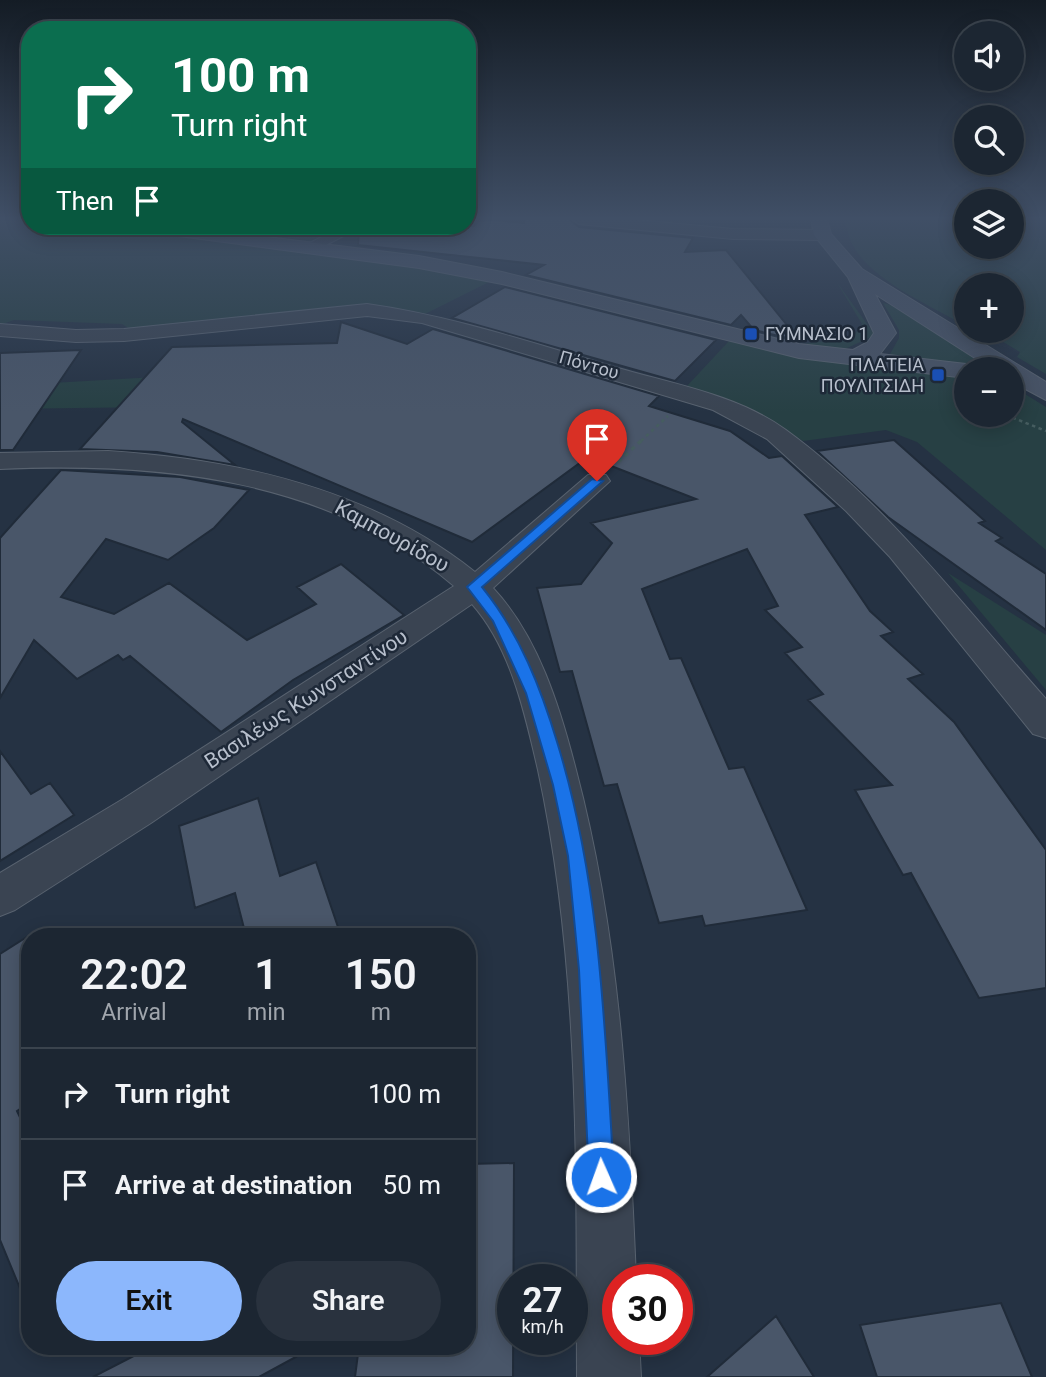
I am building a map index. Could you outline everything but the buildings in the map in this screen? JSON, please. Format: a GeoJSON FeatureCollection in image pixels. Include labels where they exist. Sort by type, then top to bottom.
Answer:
{"type":"FeatureCollection","features":[{"type":"Feature","properties":{"kind":"street"},"geometry":{"type":"LineString","coordinates":[[519,283],[776,346],[854,359],[954,370]]}},
{"type":"Feature","properties":{"kind":"street"},"geometry":{"type":"LineString","coordinates":[[854,359],[876,347],[885,333],[860,283]]}},
{"type":"Feature","properties":{"kind":"street"},"geometry":{"type":"LineString","coordinates":[[871,283],[987,357]]}},
{"type":"Feature","properties":{"kind":"street","name":"Πόντου"},"geometry":{"type":"LineString","coordinates":[[0,330],[76,336],[124,335],[367,310],[424,318],[692,395],[756,422],[792,446],[824,474],[900,551],[1046,724]]}},
{"type":"Feature","properties":{"kind":"street"},"geometry":{"type":"LineString","coordinates":[[1024,380],[1046,393]]}},
{"type":"Feature","properties":{"kind":"street","name":"Καμπουρίδου"},"geometry":{"type":"LineString","coordinates":[[0,461],[70,457],[148,460],[216,469],[279,483],[310,493],[393,532],[474,587],[499,619],[534,693],[559,774],[578,856],[586,918],[598,1097],[609,1377]]}},
{"type":"Feature","properties":{"kind":"street","name":"Βασιλέως Κωνσταντίνου"},"geometry":{"type":"LineString","coordinates":[[0,896],[157,797],[474,587],[597,481]]}},
{"type":"Feature","properties":{"kind":"path"},"geometry":{"type":"LineString","coordinates":[[597,481],[692,395]]}},
{"type":"Feature","properties":{"kind":"path"},"geometry":{"type":"LineString","coordinates":[[1024,422],[1046,431]]}},
{"type":"Feature","properties":{"kind":"green space"},"geometry":{"type":"Polygon","coordinates":[[[0,283],[486,283],[425,314],[384,308],[133,331],[122,324],[14,320],[0,325],[0,283]]]}},
{"type":"Feature","properties":{"kind":"green space"},"geometry":{"type":"Polygon","coordinates":[[[837,283],[875,335],[845,349],[796,345],[853,337],[862,324],[837,283]]]}},
{"type":"Feature","properties":{"kind":"green space"},"geometry":{"type":"Polygon","coordinates":[[[890,283],[954,283],[954,319],[906,293],[890,283]]]}},
{"type":"Feature","properties":{"kind":"green space"},"geometry":{"type":"Polygon","coordinates":[[[1024,283],[1046,283],[1046,374],[1024,361],[1024,357],[1017,357],[1020,352],[1005,343],[1024,343],[1024,283]]]}},
{"type":"Feature","properties":{"kind":"green space"},"geometry":{"type":"Polygon","coordinates":[[[883,303],[891,305],[974,357],[954,357],[954,365],[889,356],[899,338],[899,330],[883,303]]]}},
{"type":"Feature","properties":{"kind":"green space"},"geometry":{"type":"Polygon","coordinates":[[[729,341],[807,358],[954,376],[954,427],[1024,427],[1024,393],[1046,407],[1046,550],[917,442],[886,430],[803,441],[755,411],[687,386],[729,341]]]}},
{"type":"Feature","properties":{"kind":"green space"},"geometry":{"type":"Polygon","coordinates":[[[173,376],[589,457],[155,407],[0,409],[0,386],[173,376]]]}},
{"type":"Feature","properties":{"kind":"green space"},"geometry":{"type":"Polygon","coordinates":[[[948,573],[1046,635],[1046,690],[948,573]]]}},
{"type":"Feature","properties":{"kind":"place","name":"ΓΥΜΝΑΣΙΟ 1"},"geometry":{"type":"Point","coordinates":[751,334]}},
{"type":"Feature","properties":{"kind":"place","name":"ΠΛΑΤΕΙΑ ΠΟΥΛΙΤΣΙΔΗ"},"geometry":{"type":"Point","coordinates":[938,375]}},
{"type":"Feature","properties":{"kind":"route"},"geometry":{"type":"LineString","coordinates":[[597,481],[474,587],[499,619],[534,693],[543,718],[578,856],[590,970],[601,1177]]}}]}
